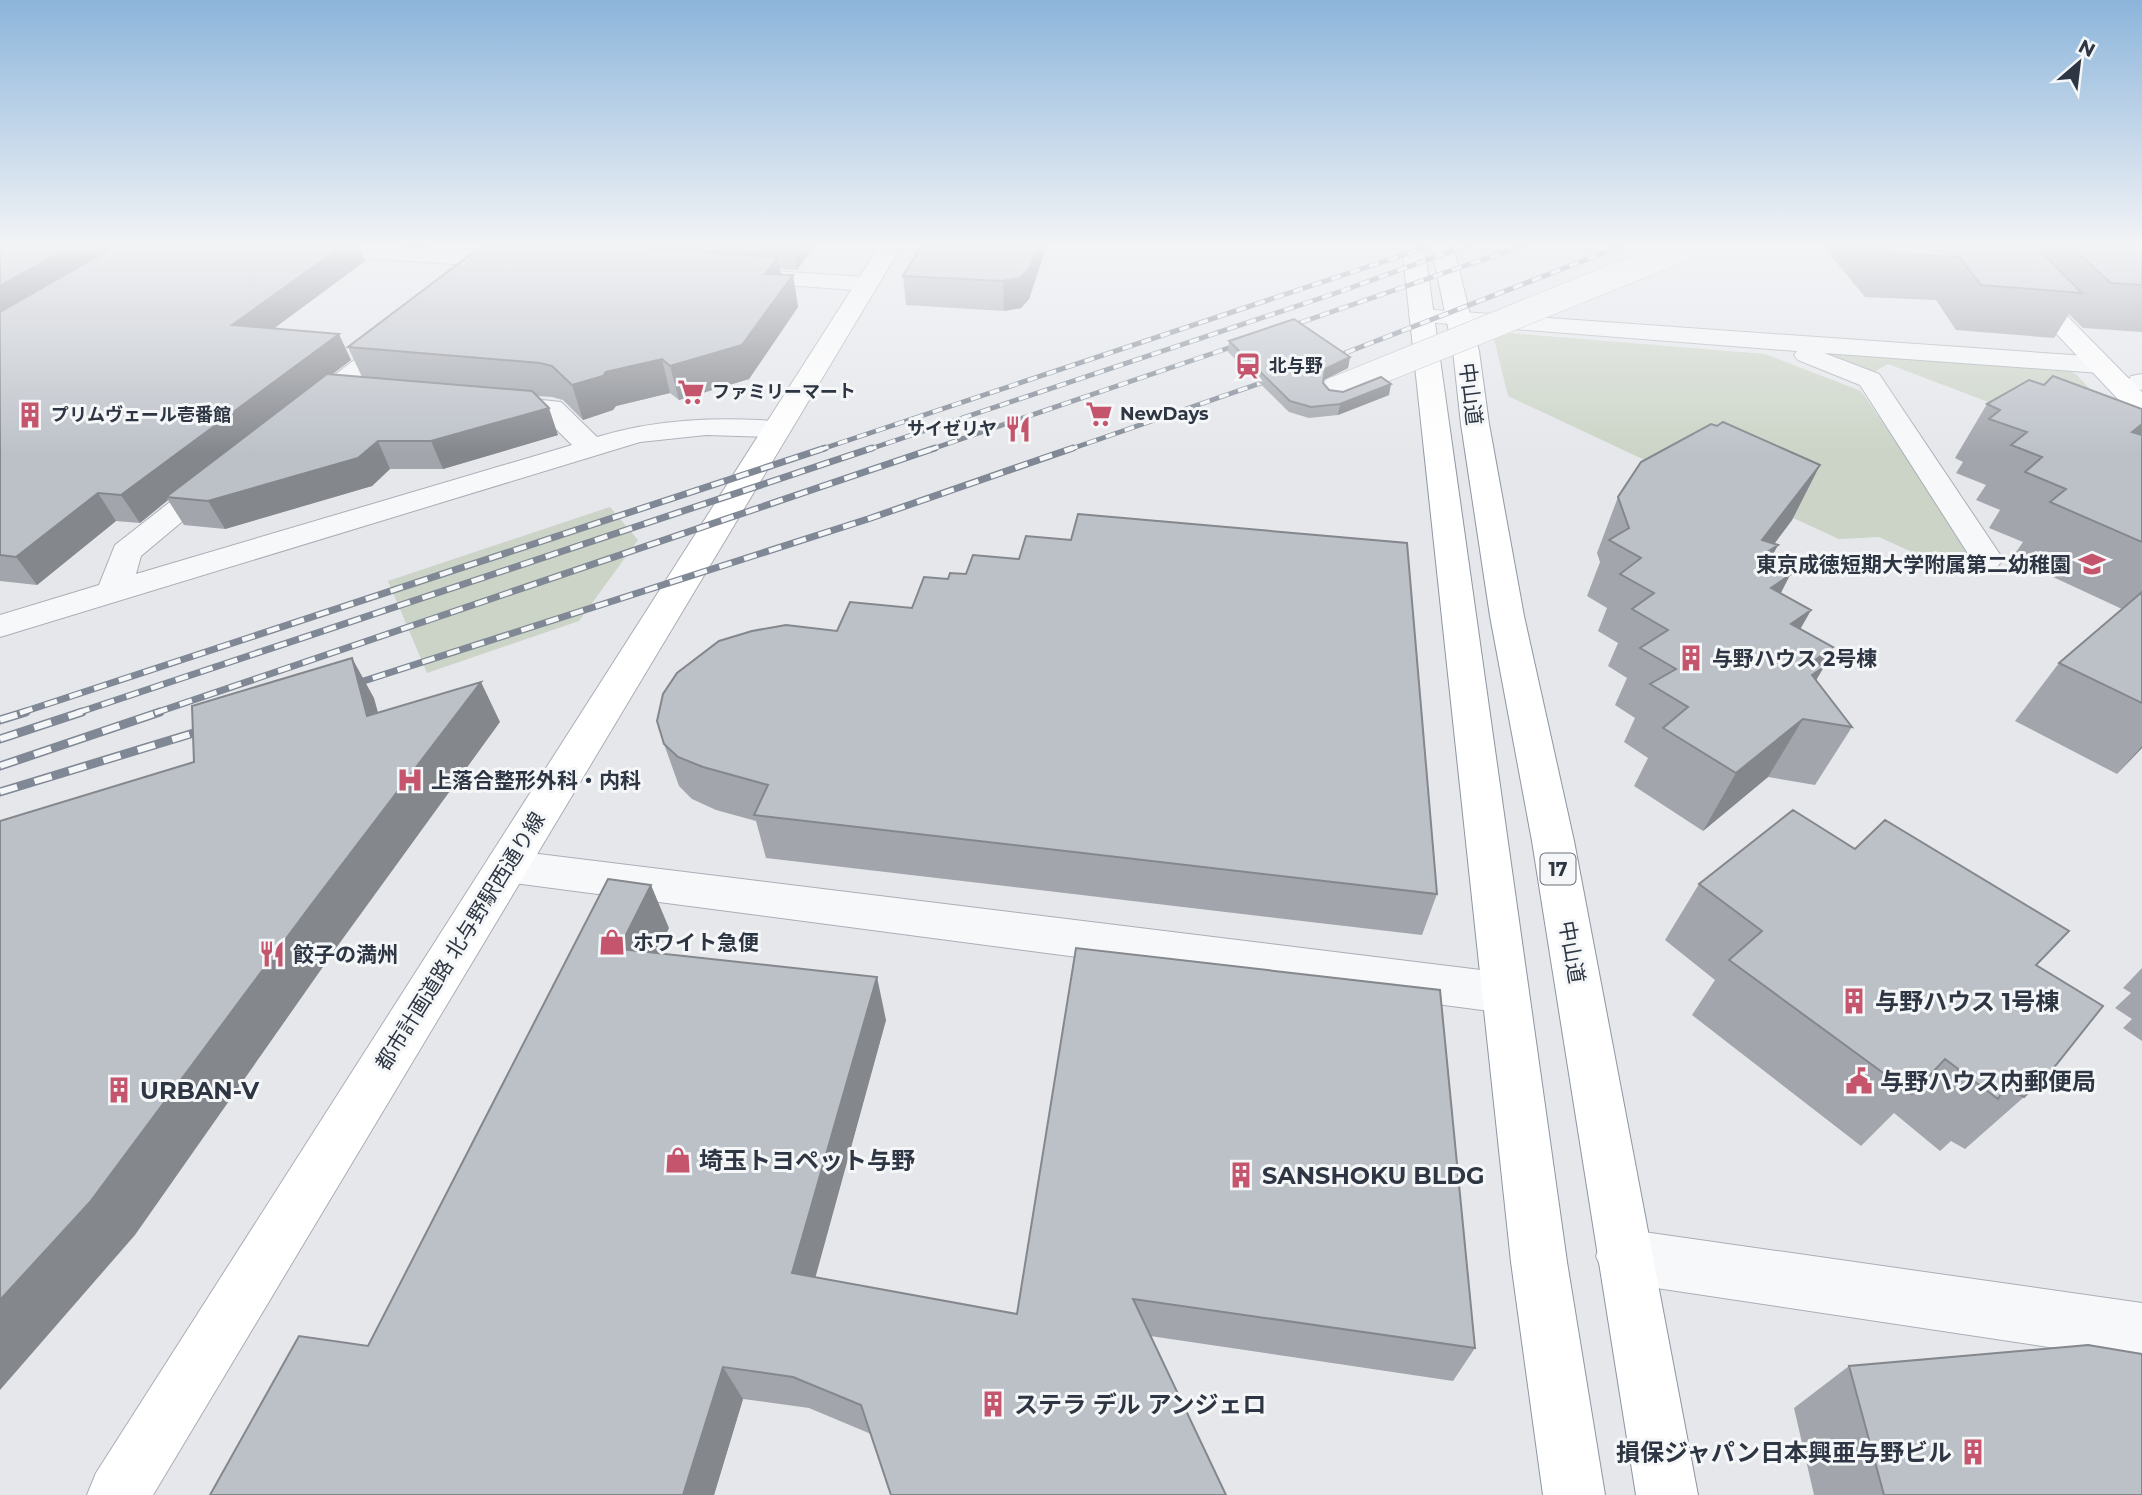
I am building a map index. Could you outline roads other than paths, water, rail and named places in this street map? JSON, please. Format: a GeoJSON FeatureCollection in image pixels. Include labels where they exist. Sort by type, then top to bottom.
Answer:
{"type":"FeatureCollection","features":[{"type":"Feature","properties":{"kind":"main road","name":"都市計画道路 北与野駅西通り線"},"geometry":{"type":"LineString","coordinates":[[118,1495],[847,315]]}},
{"type":"Feature","properties":{"kind":"main road"},"geometry":{"type":"LineString","coordinates":[[2051,315],[2100,365],[2141,391]]}},
{"type":"Feature","properties":{"kind":"main road","name":"中山道"},"geometry":{"type":"LineString","coordinates":[[1439,317],[1505,993],[1539,1262],[1574,1495]]}},
{"type":"Feature","properties":{"kind":"main road","name":"中山道"},"geometry":{"type":"LineString","coordinates":[[1439,317],[1466,351],[1475,424],[1507,616],[1553,841],[1623,1256],[1667,1495]]}},
{"type":"Feature","properties":{"kind":"street"},"geometry":{"type":"LineString","coordinates":[[1336,389],[1520,315]]}},
{"type":"Feature","properties":{"kind":"street"},"geometry":{"type":"LineString","coordinates":[[289,424],[425,316]]}},
{"type":"Feature","properties":{"kind":"street"},"geometry":{"type":"LineString","coordinates":[[1439,317],[2100,365]]}},
{"type":"Feature","properties":{"kind":"street"},"geometry":{"type":"LineString","coordinates":[[1772,341],[1870,380],[1987,559]]}},
{"type":"Feature","properties":{"kind":"street"},"geometry":{"type":"LineString","coordinates":[[333,389],[373,393]]}},
{"type":"Feature","properties":{"kind":"street"},"geometry":{"type":"LineString","coordinates":[[469,401],[551,408],[592,449]]}},
{"type":"Feature","properties":{"kind":"street"},"geometry":{"type":"LineString","coordinates":[[1,626],[635,435],[682,426],[777,429]]}},
{"type":"Feature","properties":{"kind":"street"},"geometry":{"type":"LineString","coordinates":[[114,592],[126,552],[235,466]]}},
{"type":"Feature","properties":{"kind":"street"},"geometry":{"type":"LineString","coordinates":[[506,866],[1505,993]]}},
{"type":"Feature","properties":{"kind":"street"},"geometry":{"type":"LineString","coordinates":[[1623,1256],[2142,1332]]}},
{"type":"Feature","properties":{"kind":"railway"},"geometry":{"type":"LineString","coordinates":[[824,448],[1224,315]]}},
{"type":"Feature","properties":{"kind":"railway"},"geometry":{"type":"LineString","coordinates":[[867,450],[1271,315]]}},
{"type":"Feature","properties":{"kind":"railway"},"geometry":{"type":"LineString","coordinates":[[1282,329],[1323,315]]}},
{"type":"Feature","properties":{"kind":"railway"},"geometry":{"type":"LineString","coordinates":[[1327,360],[1444,315]]}},
{"type":"Feature","properties":{"kind":"railway"},"geometry":{"type":"LineString","coordinates":[[929,450],[1246,342]]}},
{"type":"Feature","properties":{"kind":"railway"},"geometry":{"type":"LineString","coordinates":[[1068,450],[1278,377]]}},
{"type":"Feature","properties":{"kind":"railway"},"geometry":{"type":"LineString","coordinates":[[20,713],[824,448]]}},
{"type":"Feature","properties":{"kind":"railway"},"geometry":{"type":"LineString","coordinates":[[819,450],[824,448]]}},
{"type":"Feature","properties":{"kind":"railway"},"geometry":{"type":"LineString","coordinates":[[77,713],[872,448]]}},
{"type":"Feature","properties":{"kind":"railway"},"geometry":{"type":"LineString","coordinates":[[155,713],[935,448]]}},
{"type":"Feature","properties":{"kind":"railway"},"geometry":{"type":"LineString","coordinates":[[348,686],[868,519],[1073,448]]}},
{"type":"Feature","properties":{"kind":"railway"},"geometry":{"type":"LineString","coordinates":[[0,720],[26,712]]}},
{"type":"Feature","properties":{"kind":"railway"},"geometry":{"type":"LineString","coordinates":[[0,739],[82,712]]}},
{"type":"Feature","properties":{"kind":"railway"},"geometry":{"type":"LineString","coordinates":[[0,766],[160,712]]}},
{"type":"Feature","properties":{"kind":"railway"},"geometry":{"type":"LineString","coordinates":[[0,792],[210,728]]}},
{"type":"Feature","properties":{"kind":"place","name":"北与野"},"geometry":{"type":"Point","coordinates":[1248,366]}},
{"type":"Feature","properties":{"kind":"place","name":"ファミリーマート"},"geometry":{"type":"Point","coordinates":[691,392]}},
{"type":"Feature","properties":{"kind":"place","name":"NewDays"},"geometry":{"type":"Point","coordinates":[1099,414]}},
{"type":"Feature","properties":{"kind":"place","name":"プリムヴェール壱番館"},"geometry":{"type":"Point","coordinates":[30,415]}},
{"type":"Feature","properties":{"kind":"place","name":"サイゼリヤ"},"geometry":{"type":"Point","coordinates":[1018,429]}},
{"type":"Feature","properties":{"kind":"place","name":"東京成徳短期大学附属第二幼稚園"},"geometry":{"type":"Point","coordinates":[2092,564]}},
{"type":"Feature","properties":{"kind":"place","name":"与野ハウス 2号棟"},"geometry":{"type":"Point","coordinates":[1691,658]}},
{"type":"Feature","properties":{"kind":"place","name":"上落合整形外科・内科"},"geometry":{"type":"Point","coordinates":[410,780]}},
{"type":"Feature","properties":{"kind":"place","name":"ホワイト急便"},"geometry":{"type":"Point","coordinates":[612,942]}},
{"type":"Feature","properties":{"kind":"place","name":"餃子の満州"},"geometry":{"type":"Point","coordinates":[272,954]}},
{"type":"Feature","properties":{"kind":"place","name":"与野ハウス 1号棟"},"geometry":{"type":"Point","coordinates":[1854,1001]}},
{"type":"Feature","properties":{"kind":"place","name":"与野ハウス内郵便局"},"geometry":{"type":"Point","coordinates":[1859,1081]}},
{"type":"Feature","properties":{"kind":"place","name":"URBAN-V"},"geometry":{"type":"Point","coordinates":[119,1090]}},
{"type":"Feature","properties":{"kind":"place","name":"埼玉トヨペット与野"},"geometry":{"type":"Point","coordinates":[678,1160]}},
{"type":"Feature","properties":{"kind":"place","name":"SANSHOKU BLDG"},"geometry":{"type":"Point","coordinates":[1241,1175]}},
{"type":"Feature","properties":{"kind":"place","name":"ステラ デル アンジェロ"},"geometry":{"type":"Point","coordinates":[993,1404]}},
{"type":"Feature","properties":{"kind":"place","name":"損保ジャパン日本興亜与野ビル"},"geometry":{"type":"Point","coordinates":[1973,1452]}}]}
